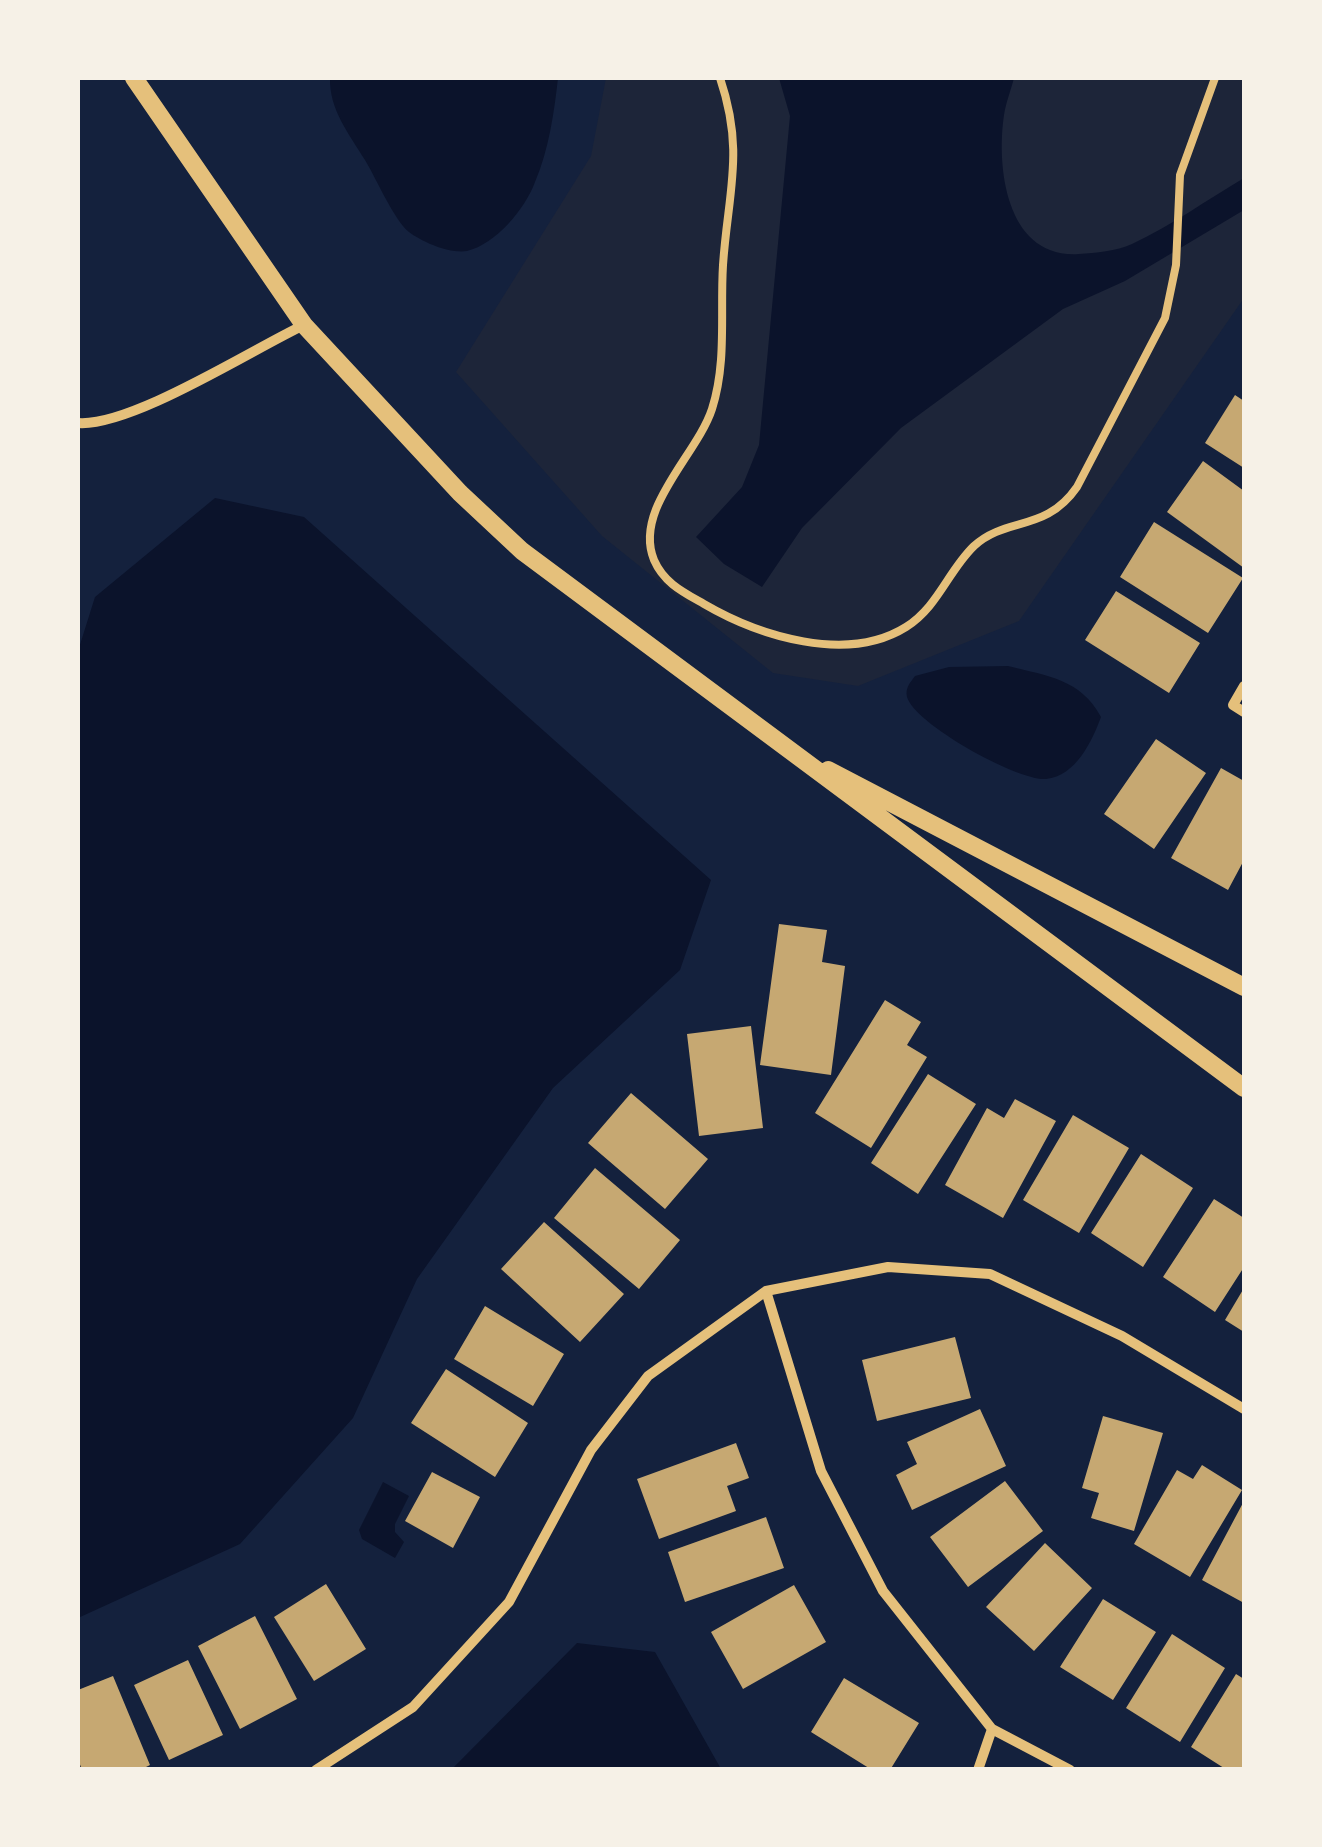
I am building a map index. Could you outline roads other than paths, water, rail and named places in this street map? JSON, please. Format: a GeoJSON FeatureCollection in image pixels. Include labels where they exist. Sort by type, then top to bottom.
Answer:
{"type":"FeatureCollection","features":[{"type":"Feature","properties":{"kind":"street"},"geometry":{"type":"LineString","coordinates":[[134,78],[304,324],[460,493],[522,551],[1244,1088]]}},
{"type":"Feature","properties":{"kind":"street"},"geometry":{"type":"LineString","coordinates":[[78,423],[96,424],[188,386],[304,324]]}},
{"type":"Feature","properties":{"kind":"street"},"geometry":{"type":"LineString","coordinates":[[1244,686],[1233,705],[1244,712]]}},
{"type":"Feature","properties":{"kind":"street"},"geometry":{"type":"LineString","coordinates":[[778,744],[1244,987]]}},
{"type":"Feature","properties":{"kind":"street"},"geometry":{"type":"LineString","coordinates":[[316,1770],[413,1708],[509,1602],[591,1450],[648,1376],[766,1291],[888,1267],[990,1274],[1122,1336],[1244,1409]]}},
{"type":"Feature","properties":{"kind":"street"},"geometry":{"type":"LineString","coordinates":[[766,1291],[821,1471],[883,1591],[992,1729],[1070,1770]]}},
{"type":"Feature","properties":{"kind":"street"},"geometry":{"type":"LineString","coordinates":[[978,1770],[992,1729]]}},
{"type":"Feature","properties":{"kind":"lane"},"geometry":{"type":"LineString","coordinates":[[720,78],[734,133],[735,174],[723,265],[724,340],[712,409],[656,509],[649,532],[652,557],[664,579],[730,619],[760,632],[796,640],[853,644],[884,637],[925,614],[973,547],[989,536],[1047,517],[1064,504],[1165,318],[1176,264],[1180,175],[1214,78]]}}]}
